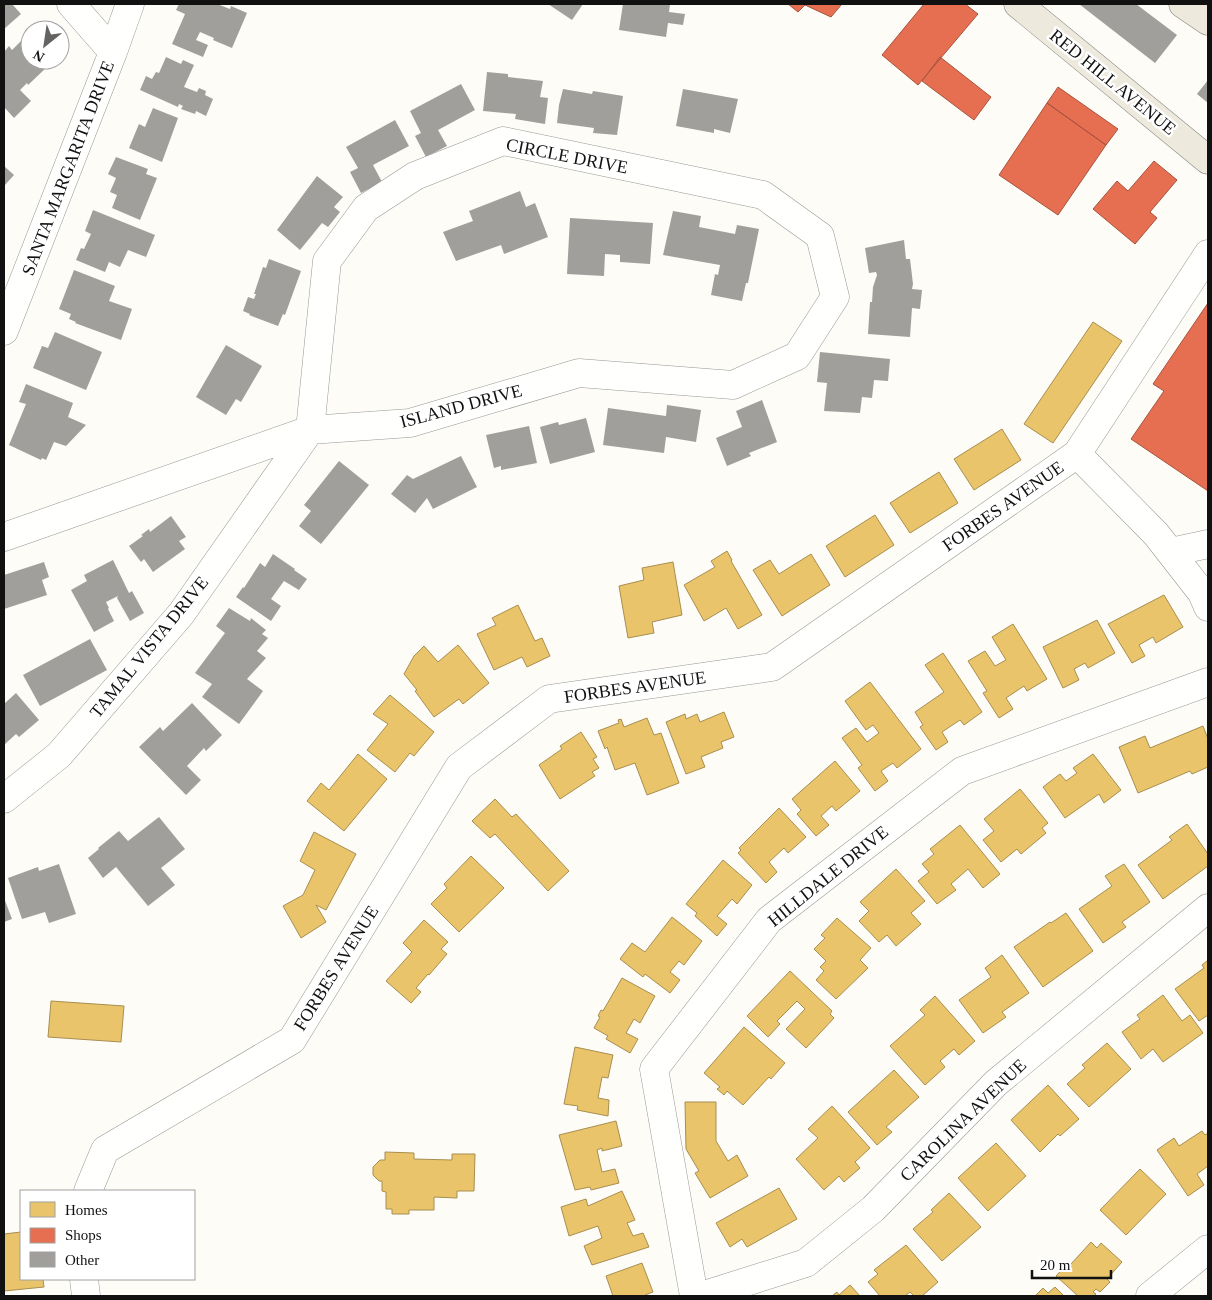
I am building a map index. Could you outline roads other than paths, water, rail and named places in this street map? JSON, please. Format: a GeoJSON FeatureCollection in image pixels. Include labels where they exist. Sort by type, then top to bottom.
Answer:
{"type":"FeatureCollection","features":[{"type":"Feature","properties":{"kind":"main road","name":"RED HILL AVENUE"},"geometry":{"type":"LineString","coordinates":[[1018,4],[1208,160]]}},
{"type":"Feature","properties":{"kind":"main road"},"geometry":{"type":"LineString","coordinates":[[1183,4],[1208,21]]}},
{"type":"Feature","properties":{"kind":"street"},"geometry":{"type":"LineString","coordinates":[[70,4],[113,52]]}},
{"type":"Feature","properties":{"kind":"street","name":"SANTA MARGARITA DRIVE"},"geometry":{"type":"LineString","coordinates":[[4,331],[130,4]]}},
{"type":"Feature","properties":{"kind":"street","name":"CIRCLE DRIVE"},"geometry":{"type":"LineString","coordinates":[[310,430],[326,261],[366,208],[415,176],[503,141],[762,195],[820,236],[835,297]]}},
{"type":"Feature","properties":{"kind":"street","name":"FORBES AVENUE"},"geometry":{"type":"LineString","coordinates":[[88,1190],[105,1150],[292,1040],[460,767],[549,699],[772,667],[1077,454],[1208,254]]}},
{"type":"Feature","properties":{"kind":"street","name":"ISLAND DRIVE"},"geometry":{"type":"LineString","coordinates":[[4,537],[310,430],[410,423],[579,373],[733,385],[797,356],[835,297]]}},
{"type":"Feature","properties":{"kind":"street","name":"TAMAL VISTA DRIVE"},"geometry":{"type":"LineString","coordinates":[[4,799],[59,755],[181,614],[310,430]]}},
{"type":"Feature","properties":{"kind":"street"},"geometry":{"type":"LineString","coordinates":[[1077,454],[1164,543],[1202,593],[1208,607]]}},
{"type":"Feature","properties":{"kind":"street"},"geometry":{"type":"LineString","coordinates":[[1164,543],[1208,544]]}},
{"type":"Feature","properties":{"kind":"street","name":"HILLDALE DRIVE"},"geometry":{"type":"LineString","coordinates":[[694,1296],[654,1069],[769,920],[962,771],[1208,682]]}},
{"type":"Feature","properties":{"kind":"street","name":"CAROLINA AVENUE"},"geometry":{"type":"LineString","coordinates":[[700,1296],[806,1263],[874,1209],[996,1082],[1208,908]]}},
{"type":"Feature","properties":{"kind":"street"},"geometry":{"type":"LineString","coordinates":[[1150,1296],[1208,1249]]}},
{"type":"Feature","properties":{"kind":"street"},"geometry":{"type":"LineString","coordinates":[[84,1280],[86,1296]]}}]}
